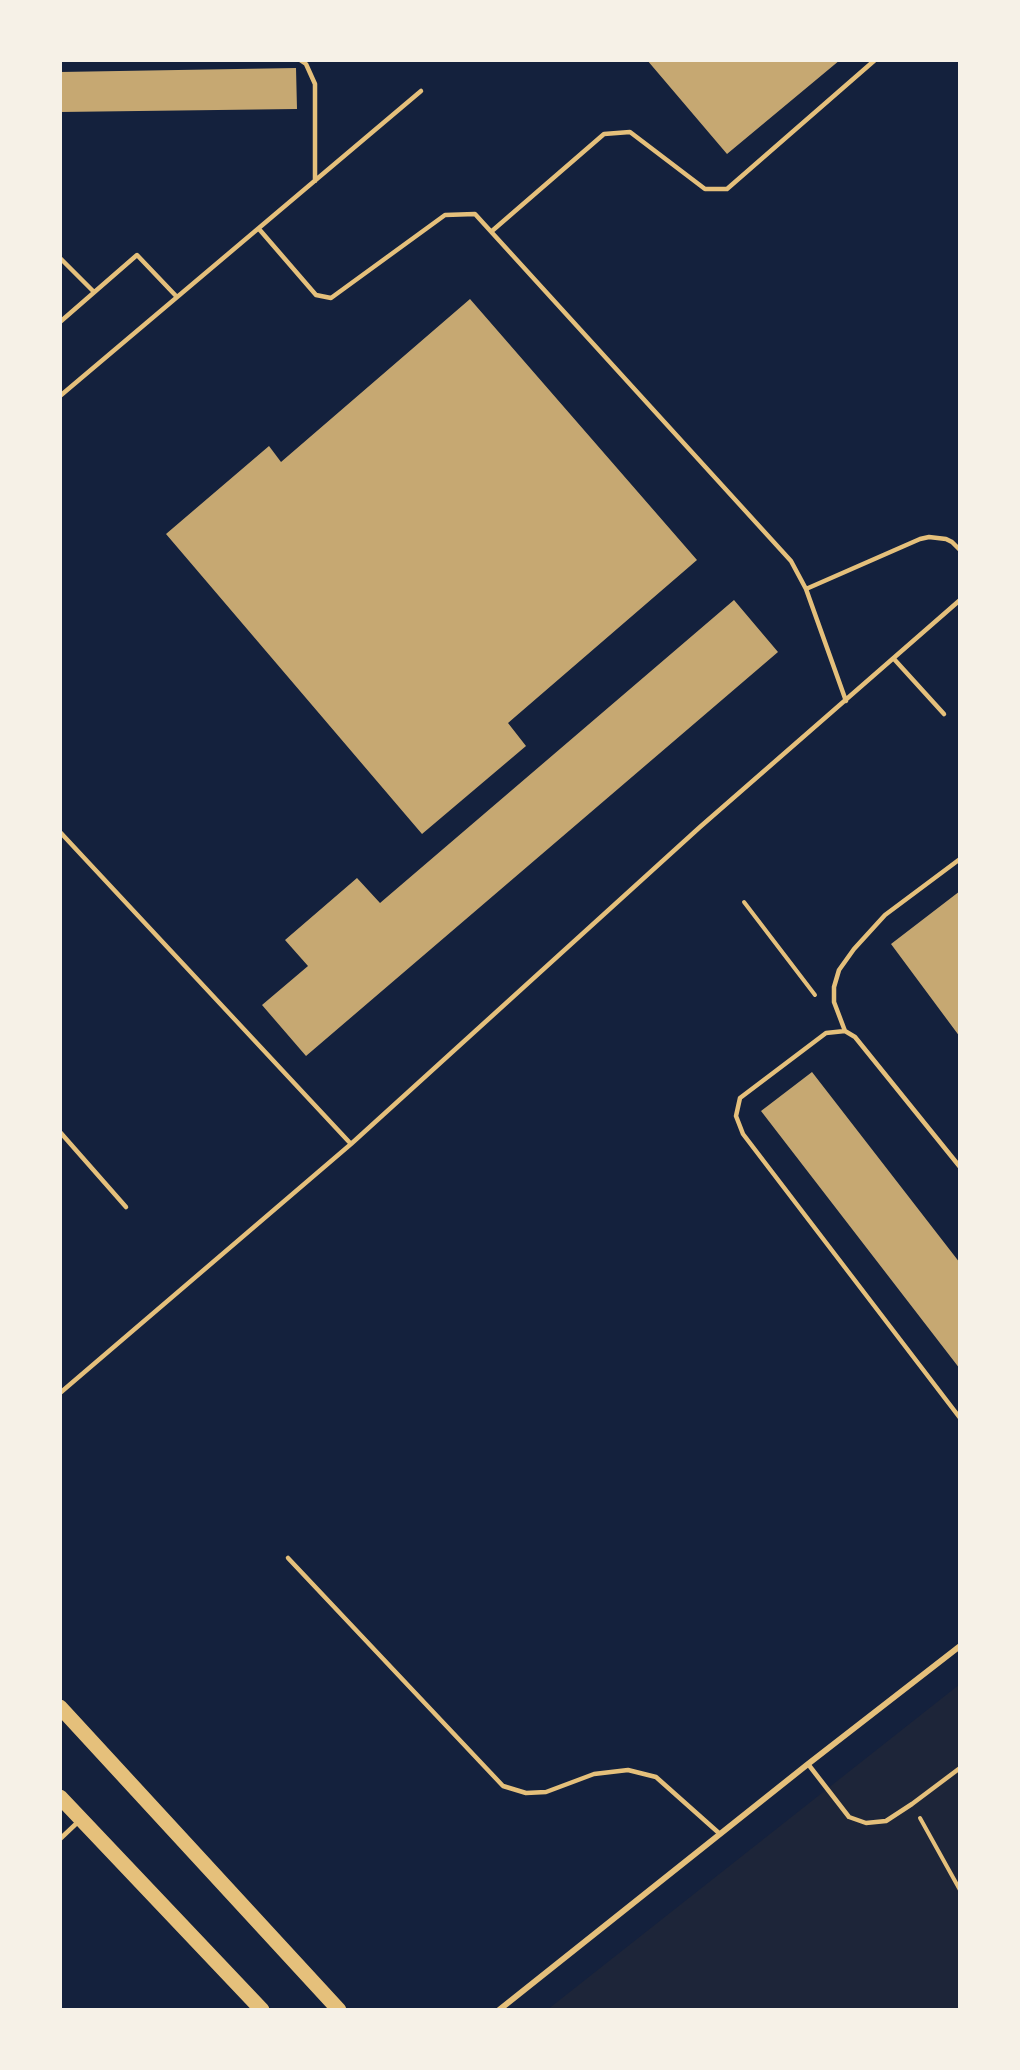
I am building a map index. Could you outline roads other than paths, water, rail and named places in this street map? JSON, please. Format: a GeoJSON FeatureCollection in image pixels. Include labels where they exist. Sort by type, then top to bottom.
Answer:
{"type":"FeatureCollection","features":[{"type":"Feature","properties":{"kind":"main road"},"geometry":{"type":"LineString","coordinates":[[60,1707],[339,2010]]}},
{"type":"Feature","properties":{"kind":"main road"},"geometry":{"type":"LineString","coordinates":[[60,1797],[262,2010]]}},
{"type":"Feature","properties":{"kind":"street"},"geometry":{"type":"LineString","coordinates":[[500,2010],[960,1646]]}},
{"type":"Feature","properties":{"kind":"lane"},"geometry":{"type":"LineString","coordinates":[[300,60],[306,64],[315,84],[315,181]]}},
{"type":"Feature","properties":{"kind":"lane"},"geometry":{"type":"LineString","coordinates":[[492,231],[604,134],[630,132],[705,189],[727,189],[875,60]]}},
{"type":"Feature","properties":{"kind":"lane"},"geometry":{"type":"LineString","coordinates":[[60,396],[421,91]]}},
{"type":"Feature","properties":{"kind":"lane"},"geometry":{"type":"LineString","coordinates":[[259,229],[316,295],[331,298],[445,215],[475,214],[791,561],[806,589],[846,701]]}},
{"type":"Feature","properties":{"kind":"lane"},"geometry":{"type":"LineString","coordinates":[[60,322],[137,255],[177,297]]}},
{"type":"Feature","properties":{"kind":"lane"},"geometry":{"type":"LineString","coordinates":[[60,258],[94,292]]}},
{"type":"Feature","properties":{"kind":"lane"},"geometry":{"type":"LineString","coordinates":[[806,589],[920,539],[928,537],[946,539],[960,550]]}},
{"type":"Feature","properties":{"kind":"lane"},"geometry":{"type":"LineString","coordinates":[[60,1393],[351,1144],[700,827],[960,600]]}},
{"type":"Feature","properties":{"kind":"lane"},"geometry":{"type":"LineString","coordinates":[[894,659],[944,714]]}},
{"type":"Feature","properties":{"kind":"lane"},"geometry":{"type":"LineString","coordinates":[[60,832],[351,1144]]}},
{"type":"Feature","properties":{"kind":"lane"},"geometry":{"type":"LineString","coordinates":[[960,859],[885,915],[854,949],[839,970],[834,987],[834,1002],[844,1030],[855,1037],[960,1167]]}},
{"type":"Feature","properties":{"kind":"lane"},"geometry":{"type":"LineString","coordinates":[[844,1030],[826,1033],[740,1098],[736,1116],[743,1134],[960,1418]]}},
{"type":"Feature","properties":{"kind":"lane"},"geometry":{"type":"LineString","coordinates":[[60,1132],[126,1207]]}},
{"type":"Feature","properties":{"kind":"lane"},"geometry":{"type":"LineString","coordinates":[[288,1558],[503,1786],[526,1793],[546,1792],[594,1774],[628,1770],[656,1777],[720,1834]]}},
{"type":"Feature","properties":{"kind":"lane"},"geometry":{"type":"LineString","coordinates":[[808,1764],[849,1817],[866,1823],[886,1821],[960,1768]]}},
{"type":"Feature","properties":{"kind":"lane"},"geometry":{"type":"LineString","coordinates":[[60,1839],[81,1820]]}}]}
